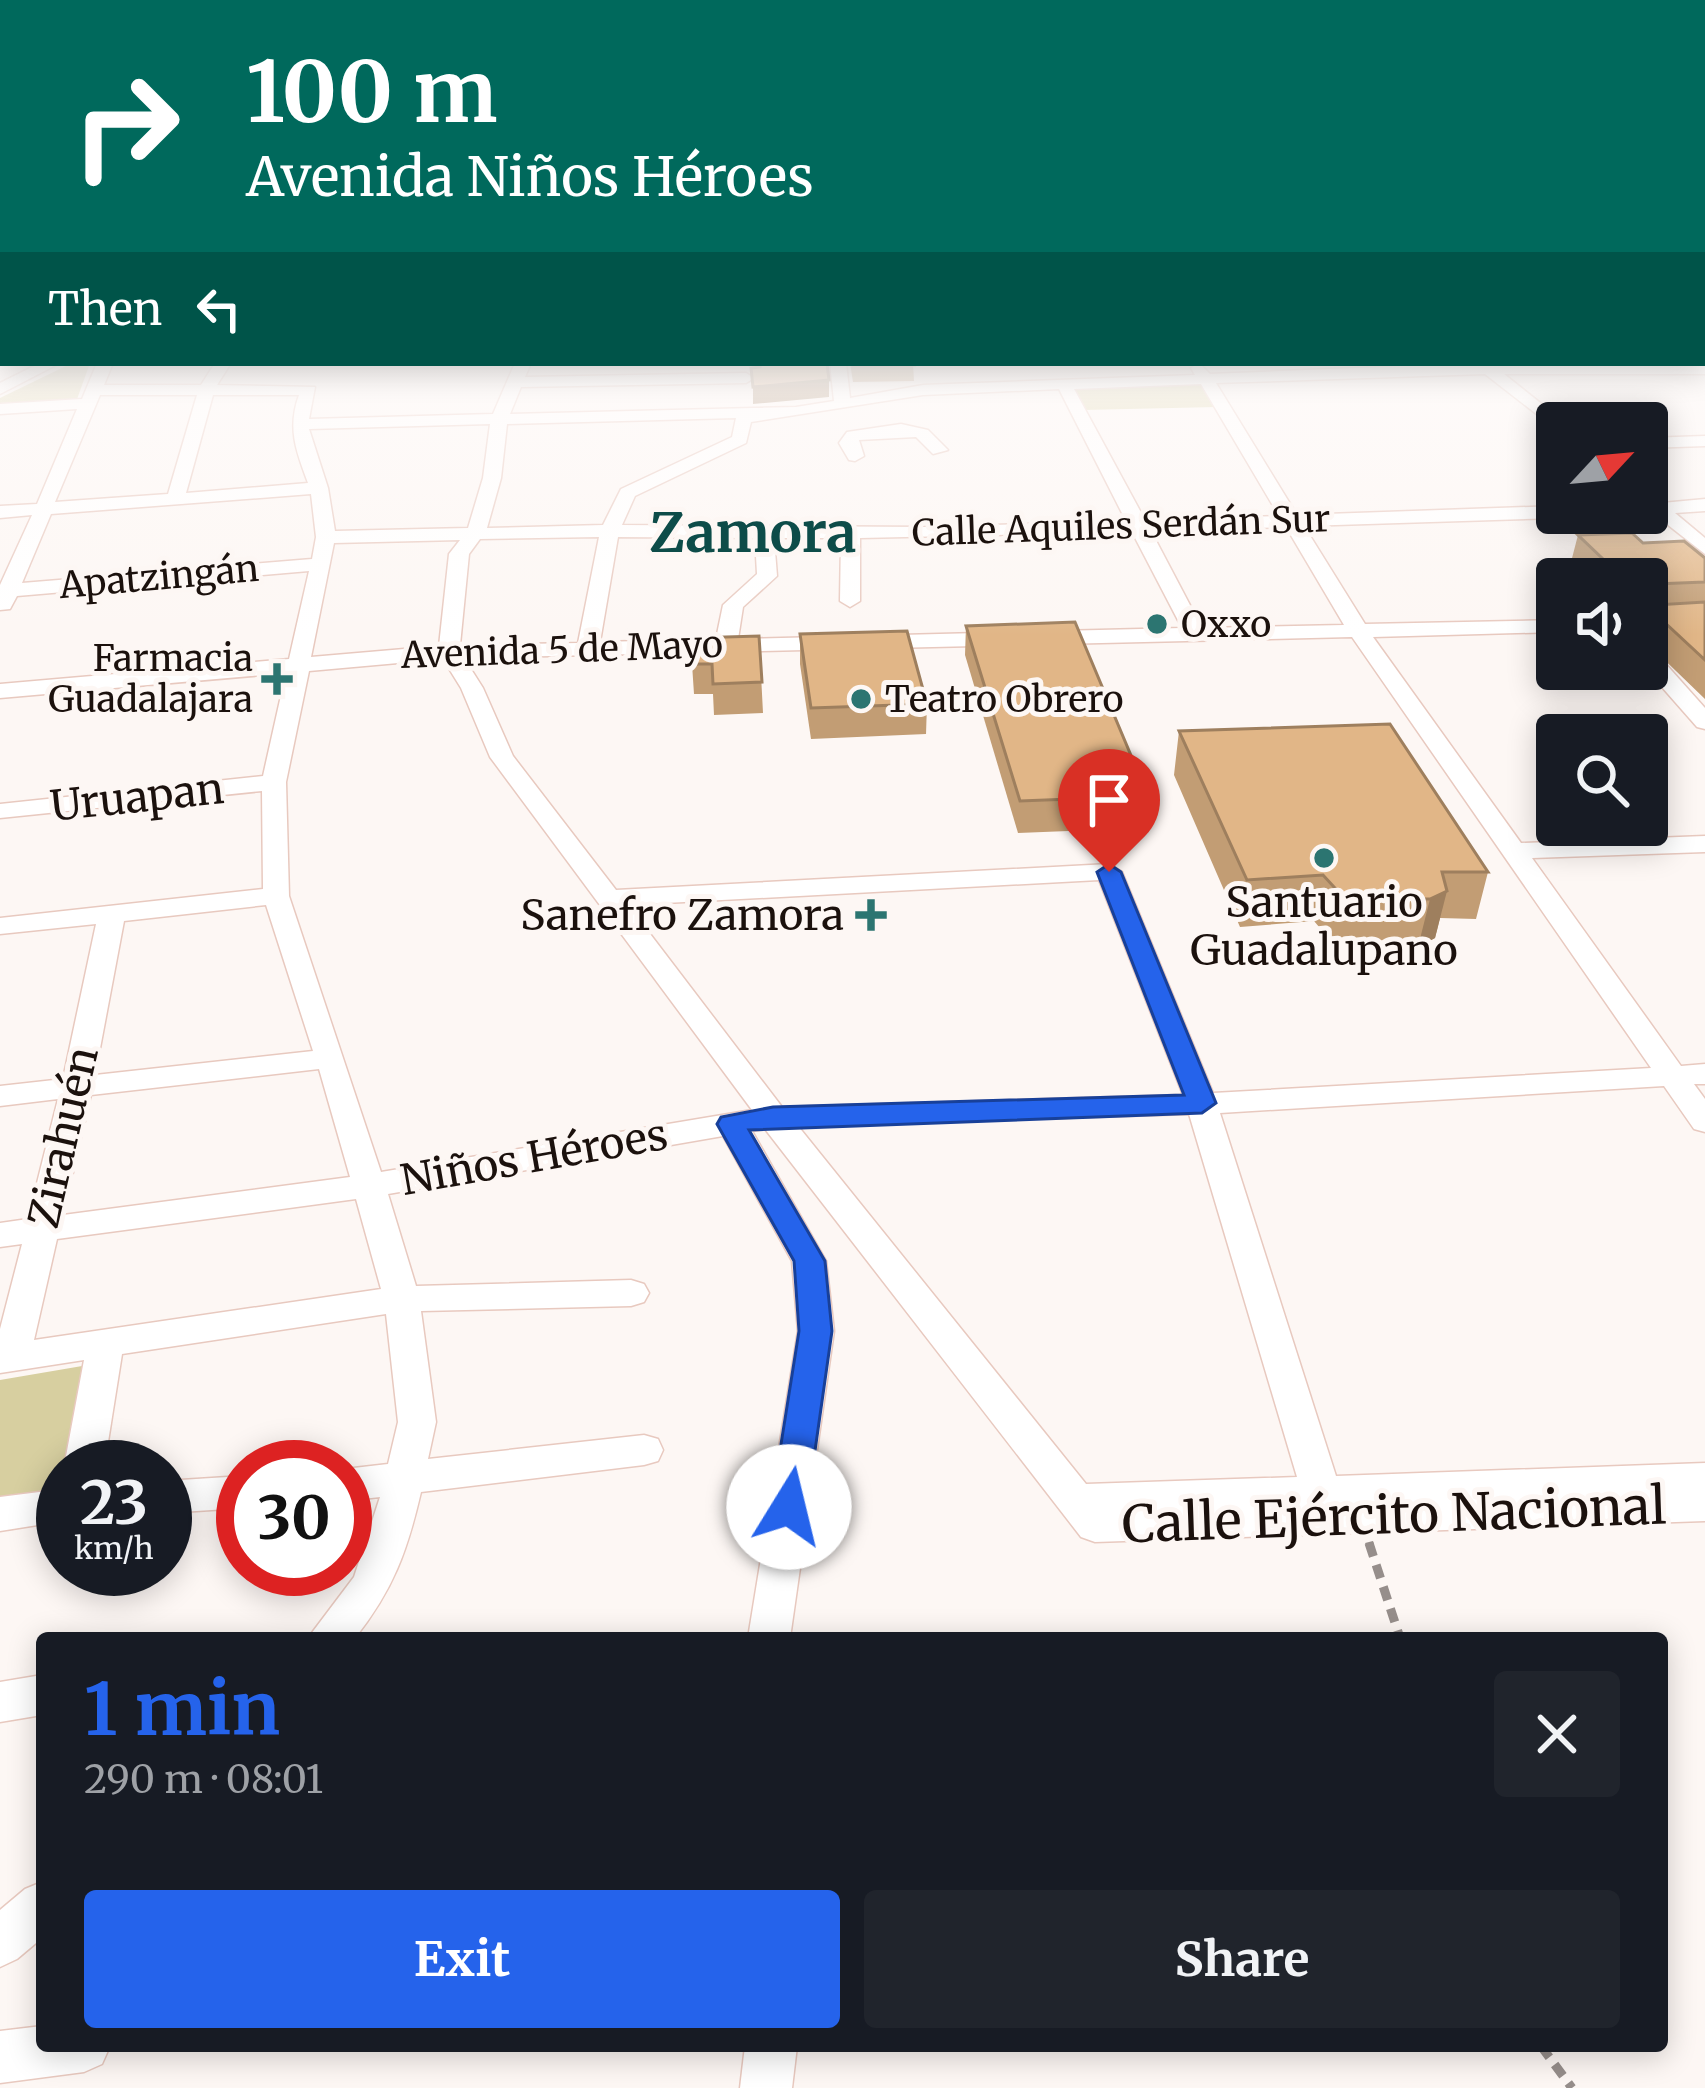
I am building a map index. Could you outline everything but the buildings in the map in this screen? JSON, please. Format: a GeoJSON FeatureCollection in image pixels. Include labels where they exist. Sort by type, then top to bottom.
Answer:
{"type":"FeatureCollection","features":[{"type":"Feature","properties":{"kind":"street"},"geometry":{"type":"LineString","coordinates":[[3,597],[73,439]]}},
{"type":"Feature","properties":{"kind":"street"},"geometry":{"type":"LineString","coordinates":[[175,500],[192,439]]}},
{"type":"Feature","properties":{"kind":"street"},"geometry":{"type":"LineString","coordinates":[[305,439],[320,488],[326,537],[303,663],[274,782],[276,896],[332,1058],[403,1299],[416,1422],[389,1543],[370,1588],[334,1632]]}},
{"type":"Feature","properties":{"kind":"street"},"geometry":{"type":"LineString","coordinates":[[496,439],[476,532],[459,554],[449,652],[472,688],[502,757],[773,1117],[1076,1501]]}},
{"type":"Feature","properties":{"kind":"street"},"geometry":{"type":"LineString","coordinates":[[588,647],[610,531],[627,493],[739,439]]}},
{"type":"Feature","properties":{"kind":"street"},"geometry":{"type":"LineString","coordinates":[[849,439],[855,456]]}},
{"type":"Feature","properties":{"kind":"street"},"geometry":{"type":"LineString","coordinates":[[891,439],[900,454]]}},
{"type":"Feature","properties":{"kind":"street"},"geometry":{"type":"LineString","coordinates":[[932,439],[939,450]]}},
{"type":"Feature","properties":{"kind":"street"},"geometry":{"type":"LineString","coordinates":[[1093,439],[1195,634]]}},
{"type":"Feature","properties":{"kind":"street"},"geometry":{"type":"LineString","coordinates":[[1242,439],[1359,632],[1705,1122]]}},
{"type":"Feature","properties":{"kind":"street"},"geometry":{"type":"LineString","coordinates":[[1668,442],[1705,441]]}},
{"type":"Feature","properties":{"kind":"street"},"geometry":{"type":"LineString","coordinates":[[0,512],[320,488]]}},
{"type":"Feature","properties":{"kind":"street"},"geometry":{"type":"LineString","coordinates":[[1668,505],[1705,505]]}},
{"type":"Feature","properties":{"kind":"street","name":"Calle Aquiles Serdán Sur"},"geometry":{"type":"LineString","coordinates":[[326,537],[610,531],[851,534],[1536,513]]}},
{"type":"Feature","properties":{"kind":"street"},"geometry":{"type":"LineString","coordinates":[[1668,519],[1705,548]]}},
{"type":"Feature","properties":{"kind":"street"},"geometry":{"type":"LineString","coordinates":[[726,644],[733,605],[767,576],[764,533]]}},
{"type":"Feature","properties":{"kind":"street"},"geometry":{"type":"LineString","coordinates":[[850,601],[851,534]]}},
{"type":"Feature","properties":{"kind":"street"},"geometry":{"type":"LineString","coordinates":[[0,545],[31,542]]}},
{"type":"Feature","properties":{"kind":"street","name":"Apatzingán"},"geometry":{"type":"LineString","coordinates":[[3,597],[318,564]]}},
{"type":"Feature","properties":{"kind":"street","name":"Avenida 5 de Mayo"},"geometry":{"type":"LineString","coordinates":[[0,691],[449,652],[1536,627]]}},
{"type":"Feature","properties":{"kind":"street"},"geometry":{"type":"LineString","coordinates":[[1668,681],[1705,722]]}},
{"type":"Feature","properties":{"kind":"street","name":"Uruapan"},"geometry":{"type":"LineString","coordinates":[[0,811],[274,782]]}},
{"type":"Feature","properties":{"kind":"street"},"geometry":{"type":"LineString","coordinates":[[1511,851],[1705,844]]}},
{"type":"Feature","properties":{"kind":"street"},"geometry":{"type":"LineString","coordinates":[[609,898],[1109,872],[1202,1103],[1322,1493],[1360,1516]]}},
{"type":"Feature","properties":{"kind":"street"},"geometry":{"type":"LineString","coordinates":[[0,926],[276,896]]}},
{"type":"Feature","properties":{"kind":"street","name":"Zirahuén"},"geometry":{"type":"LineString","coordinates":[[5,1359],[76,1087],[111,914]]}},
{"type":"Feature","properties":{"kind":"street"},"geometry":{"type":"LineString","coordinates":[[0,1096],[332,1058]]}},
{"type":"Feature","properties":{"kind":"street","name":"Niños Héroes"},"geometry":{"type":"LineString","coordinates":[[0,1235],[366,1186],[773,1117],[1202,1103],[1705,1074]]}},
{"type":"Feature","properties":{"kind":"street"},"geometry":{"type":"LineString","coordinates":[[731,1124],[809,1261],[816,1331],[771,1632]]}},
{"type":"Feature","properties":{"kind":"street"},"geometry":{"type":"LineString","coordinates":[[5,1359],[403,1299],[631,1293]]}},
{"type":"Feature","properties":{"kind":"street"},"geometry":{"type":"LineString","coordinates":[[89,1440],[105,1345]]}},
{"type":"Feature","properties":{"kind":"street"},"geometry":{"type":"LineString","coordinates":[[372,1483],[644,1450]]}},
{"type":"Feature","properties":{"kind":"street","name":"Calle Ejército Nacional"},"geometry":{"type":"LineString","coordinates":[[1076,1501],[1705,1479]]}},
{"type":"Feature","properties":{"kind":"street","name":"Calle Ejército Nacional"},"geometry":{"type":"LineString","coordinates":[[1076,1501],[1095,1525],[1705,1505]]}},
{"type":"Feature","properties":{"kind":"street"},"geometry":{"type":"LineString","coordinates":[[0,1514],[36,1509]]}},
{"type":"Feature","properties":{"kind":"street"},"geometry":{"type":"LineString","coordinates":[[0,1702],[36,1696]]}},
{"type":"Feature","properties":{"kind":"street"},"geometry":{"type":"LineString","coordinates":[[0,1942],[36,1911]]}},
{"type":"Feature","properties":{"kind":"street"},"geometry":{"type":"LineString","coordinates":[[0,2057],[39,2052]]}},
{"type":"Feature","properties":{"kind":"street"},"geometry":{"type":"LineString","coordinates":[[766,2088],[770,2052]]}},
{"type":"Feature","properties":{"kind":"path"},"geometry":{"type":"LineString","coordinates":[[1360,1516],[1398,1632]]}},
{"type":"Feature","properties":{"kind":"path"},"geometry":{"type":"LineString","coordinates":[[1545,2052],[1572,2088]]}},
{"type":"Feature","properties":{"kind":"shaded area"},"geometry":{"type":"Polygon","coordinates":[[[88,1365],[70,1440],[36,1440],[36,1496],[0,1502],[0,1380],[88,1365]]]}},
{"type":"Feature","properties":{"kind":"place","name":"Oxxo"},"geometry":{"type":"Point","coordinates":[1157,624]}},
{"type":"Feature","properties":{"kind":"place","name":"Farmacia Guadalajara"},"geometry":{"type":"Point","coordinates":[277,679]}},
{"type":"Feature","properties":{"kind":"place","name":"Teatro Obrero"},"geometry":{"type":"Point","coordinates":[861,699]}},
{"type":"Feature","properties":{"kind":"place","name":"Santuario Guadalupano"},"geometry":{"type":"Point","coordinates":[1324,858]}},
{"type":"Feature","properties":{"kind":"place","name":"Sanefro Zamora"},"geometry":{"type":"Point","coordinates":[871,915]}},
{"type":"Feature","properties":{"kind":"district","name":"Zamora"},"geometry":{"type":"Point","coordinates":[753,533]}},
{"type":"Feature","properties":{"kind":"route"},"geometry":{"type":"LineString","coordinates":[[789,1507],[816,1331],[809,1261],[731,1124],[773,1117],[1202,1103],[1109,872]]}}]}
